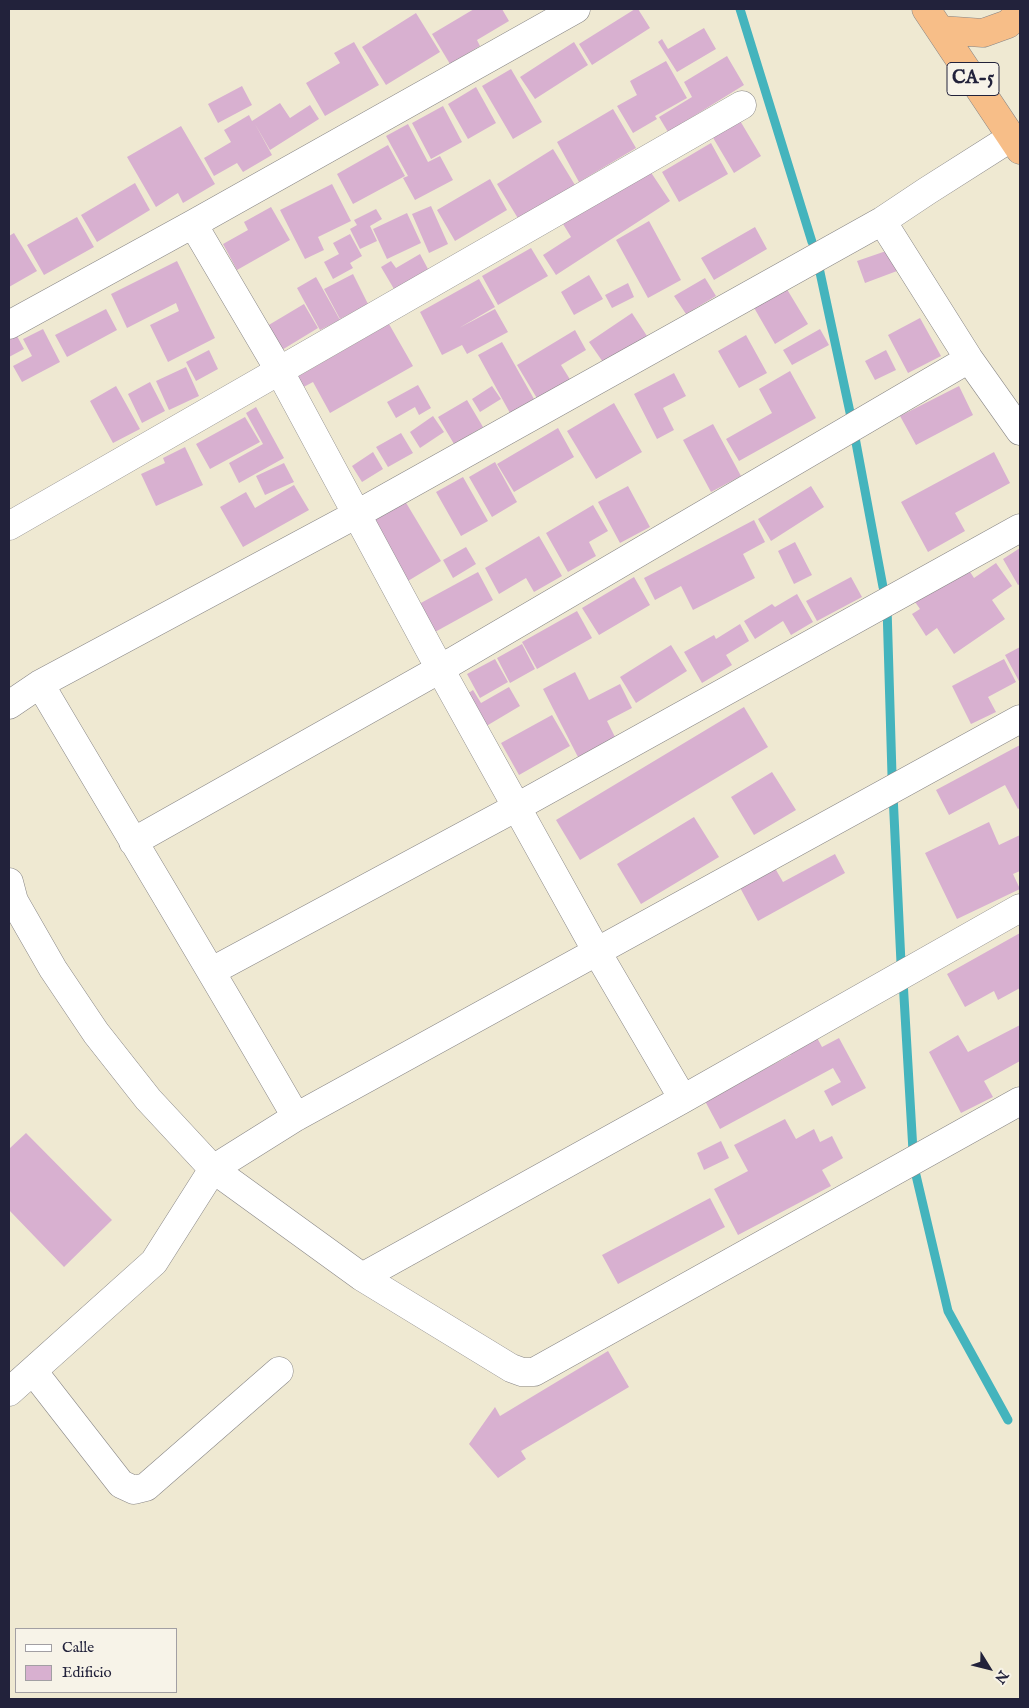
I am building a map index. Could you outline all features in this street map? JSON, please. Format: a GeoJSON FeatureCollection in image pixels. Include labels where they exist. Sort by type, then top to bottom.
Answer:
{"type":"FeatureCollection","features":[{"type":"Feature","properties":{"kind":"highway"},"geometry":{"type":"LineString","coordinates":[[934,20],[983,32],[1008,24],[1020,12]]}},
{"type":"Feature","properties":{"kind":"highway","name":"CA-5"},"geometry":{"type":"LineString","coordinates":[[934,20],[1016,144]]}},
{"type":"Feature","properties":{"kind":"street"},"geometry":{"type":"LineString","coordinates":[[9,325],[576,9]]}},
{"type":"Feature","properties":{"kind":"street"},"geometry":{"type":"LineString","coordinates":[[9,526],[742,105]]}},
{"type":"Feature","properties":{"kind":"street"},"geometry":{"type":"LineString","coordinates":[[9,705],[40,684],[357,514],[882,222],[927,191],[1016,144]]}},
{"type":"Feature","properties":{"kind":"street"},"geometry":{"type":"LineString","coordinates":[[882,222],[969,359],[1020,431]]}},
{"type":"Feature","properties":{"kind":"street"},"geometry":{"type":"LineString","coordinates":[[192,224],[280,370],[440,669],[597,952],[683,1099]]}},
{"type":"Feature","properties":{"kind":"street"},"geometry":{"type":"LineString","coordinates":[[133,842],[440,669],[969,359]]}},
{"type":"Feature","properties":{"kind":"street"},"geometry":{"type":"LineString","coordinates":[[212,971],[517,807],[1020,528]]}},
{"type":"Feature","properties":{"kind":"street"},"geometry":{"type":"LineString","coordinates":[[40,684],[212,971],[296,1117]]}},
{"type":"Feature","properties":{"kind":"street"},"geometry":{"type":"LineString","coordinates":[[9,1392],[154,1262],[213,1170],[296,1117],[1020,719]]}},
{"type":"Feature","properties":{"kind":"street"},"geometry":{"type":"LineString","coordinates":[[10,895],[53,969],[96,1033],[148,1099],[213,1170],[362,1277],[511,1368],[522,1372],[534,1372],[1020,1101]]}},
{"type":"Feature","properties":{"kind":"street"},"geometry":{"type":"LineString","coordinates":[[362,1277],[683,1099],[1020,908]]}},
{"type":"Feature","properties":{"kind":"street"},"geometry":{"type":"LineString","coordinates":[[33,1371],[121,1484],[134,1490],[146,1487],[279,1371]]}},
{"type":"Feature","properties":{"kind":"building"},"geometry":{"type":"Polygon","coordinates":[[[474,9],[502,9],[509,21],[477,40],[480,46],[450,64],[432,34],[474,9]]]}},
{"type":"Feature","properties":{"kind":"building"},"geometry":{"type":"Polygon","coordinates":[[[635,9],[638,9],[650,28],[592,65],[579,44],[635,9]]]}},
{"type":"Feature","properties":{"kind":"building"},"geometry":{"type":"Polygon","coordinates":[[[416,13],[440,52],[386,85],[362,47],[416,13]]]}},
{"type":"Feature","properties":{"kind":"building"},"geometry":{"type":"Polygon","coordinates":[[[704,28],[716,49],[677,72],[658,42],[662,39],[668,49],[704,28]]]}},
{"type":"Feature","properties":{"kind":"building"},"geometry":{"type":"Polygon","coordinates":[[[354,42],[379,85],[325,116],[306,83],[340,63],[334,53],[354,42]]]}},
{"type":"Feature","properties":{"kind":"building"},"geometry":{"type":"Polygon","coordinates":[[[574,42],[588,65],[535,99],[520,77],[574,42]]]}},
{"type":"Feature","properties":{"kind":"building"},"geometry":{"type":"Polygon","coordinates":[[[727,56],[744,85],[668,132],[659,117],[692,97],[684,82],[727,56]]]}},
{"type":"Feature","properties":{"kind":"building"},"geometry":{"type":"Polygon","coordinates":[[[666,61],[687,98],[655,116],[657,119],[633,133],[617,106],[637,95],[630,81],[666,61]]]}},
{"type":"Feature","properties":{"kind":"building"},"geometry":{"type":"Polygon","coordinates":[[[511,69],[542,122],[513,139],[482,86],[511,69]]]}},
{"type":"Feature","properties":{"kind":"building"},"geometry":{"type":"Polygon","coordinates":[[[242,86],[252,105],[218,123],[208,104],[242,86]]]}},
{"type":"Feature","properties":{"kind":"building"},"geometry":{"type":"Polygon","coordinates":[[[476,87],[496,123],[468,139],[448,104],[476,87]]]}},
{"type":"Feature","properties":{"kind":"building"},"geometry":{"type":"Polygon","coordinates":[[[280,103],[290,118],[310,105],[319,119],[270,150],[255,124],[272,155],[243,172],[237,163],[214,176],[204,158],[231,142],[224,130],[249,115],[252,121],[280,103]]]}},
{"type":"Feature","properties":{"kind":"building"},"geometry":{"type":"Polygon","coordinates":[[[443,106],[462,142],[431,159],[412,123],[443,106]]]}},
{"type":"Feature","properties":{"kind":"building"},"geometry":{"type":"Polygon","coordinates":[[[613,109],[636,148],[579,182],[557,142],[613,109]]]}},
{"type":"Feature","properties":{"kind":"building"},"geometry":{"type":"Polygon","coordinates":[[[739,119],[761,156],[734,173],[712,136],[739,119]]]}},
{"type":"Feature","properties":{"kind":"building"},"geometry":{"type":"Polygon","coordinates":[[[408,124],[428,162],[440,156],[453,180],[415,200],[403,178],[408,176],[386,136],[408,124]]]}},
{"type":"Feature","properties":{"kind":"building"},"geometry":{"type":"Polygon","coordinates":[[[181,126],[215,184],[183,203],[178,193],[156,207],[127,157],[181,126]]]}},
{"type":"Feature","properties":{"kind":"building"},"geometry":{"type":"Polygon","coordinates":[[[711,143],[728,174],[679,202],[662,172],[711,143]]]}},
{"type":"Feature","properties":{"kind":"building"},"geometry":{"type":"Polygon","coordinates":[[[388,145],[405,176],[353,204],[337,174],[388,145]]]}},
{"type":"Feature","properties":{"kind":"building"},"geometry":{"type":"Polygon","coordinates":[[[553,149],[575,185],[519,220],[497,184],[553,149]]]}},
{"type":"Feature","properties":{"kind":"building"},"geometry":{"type":"Polygon","coordinates":[[[648,168],[670,201],[556,275],[543,255],[571,237],[563,224],[648,168]]]}},
{"type":"Feature","properties":{"kind":"building"},"geometry":{"type":"Polygon","coordinates":[[[490,179],[507,210],[455,241],[437,210],[490,179]]]}},
{"type":"Feature","properties":{"kind":"building"},"geometry":{"type":"Polygon","coordinates":[[[135,183],[150,210],[97,242],[81,215],[135,183]]]}},
{"type":"Feature","properties":{"kind":"building"},"geometry":{"type":"Polygon","coordinates":[[[332,184],[351,221],[318,237],[324,250],[305,259],[280,210],[332,184]]]}},
{"type":"Feature","properties":{"kind":"building"},"geometry":{"type":"Polygon","coordinates":[[[431,206],[448,244],[429,253],[412,214],[431,206]]]}},
{"type":"Feature","properties":{"kind":"building"},"geometry":{"type":"Polygon","coordinates":[[[271,207],[290,240],[237,270],[223,244],[248,230],[244,222],[271,207]]]}},
{"type":"Feature","properties":{"kind":"building"},"geometry":{"type":"Polygon","coordinates":[[[376,209],[382,219],[370,226],[377,241],[360,249],[350,229],[357,225],[354,220],[376,209]]]}},
{"type":"Feature","properties":{"kind":"building"},"geometry":{"type":"Polygon","coordinates":[[[407,213],[421,243],[387,259],[373,229],[407,213]]]}},
{"type":"Feature","properties":{"kind":"building"},"geometry":{"type":"Polygon","coordinates":[[[77,217],[94,247],[44,275],[27,245],[77,217]]]}},
{"type":"Feature","properties":{"kind":"building"},"geometry":{"type":"Polygon","coordinates":[[[649,221],[681,280],[648,298],[616,240],[649,221]]]}},
{"type":"Feature","properties":{"kind":"building"},"geometry":{"type":"Polygon","coordinates":[[[755,227],[767,249],[714,280],[701,258],[755,227]]]}},
{"type":"Feature","properties":{"kind":"building"},"geometry":{"type":"Polygon","coordinates":[[[14,233],[37,271],[9,287],[9,236],[14,233]]]}},
{"type":"Feature","properties":{"kind":"building"},"geometry":{"type":"Polygon","coordinates":[[[350,234],[362,256],[350,263],[353,268],[333,279],[324,262],[339,254],[333,243],[350,234]]]}},
{"type":"Feature","properties":{"kind":"building"},"geometry":{"type":"Polygon","coordinates":[[[531,248],[548,276],[498,305],[482,276],[531,248]]]}},
{"type":"Feature","properties":{"kind":"building"},"geometry":{"type":"Polygon","coordinates":[[[889,250],[897,271],[865,283],[857,261],[889,250]]]}},
{"type":"Feature","properties":{"kind":"building"},"geometry":{"type":"Polygon","coordinates":[[[420,254],[428,269],[394,289],[381,267],[391,261],[396,268],[420,254]]]}},
{"type":"Feature","properties":{"kind":"building"},"geometry":{"type":"Polygon","coordinates":[[[177,261],[215,338],[168,362],[150,325],[179,311],[176,303],[127,328],[111,294],[177,261]]]}},
{"type":"Feature","properties":{"kind":"building"},"geometry":{"type":"Polygon","coordinates":[[[353,274],[368,304],[340,319],[324,289],[353,274]]]}},
{"type":"Feature","properties":{"kind":"building"},"geometry":{"type":"Polygon","coordinates":[[[589,275],[603,299],[574,315],[561,292],[589,275]]]}},
{"type":"Feature","properties":{"kind":"building"},"geometry":{"type":"Polygon","coordinates":[[[316,277],[340,320],[320,330],[297,288],[316,277]]]}},
{"type":"Feature","properties":{"kind":"building"},"geometry":{"type":"Polygon","coordinates":[[[705,278],[716,296],[686,314],[674,296],[705,278]]]}},
{"type":"Feature","properties":{"kind":"building"},"geometry":{"type":"Polygon","coordinates":[[[479,279],[495,307],[459,328],[495,309],[508,332],[467,354],[462,345],[442,355],[420,312],[479,279]]]}},
{"type":"Feature","properties":{"kind":"building"},"geometry":{"type":"Polygon","coordinates":[[[628,283],[634,297],[612,308],[605,295],[628,283]]]}},
{"type":"Feature","properties":{"kind":"building"},"geometry":{"type":"Polygon","coordinates":[[[785,286],[808,324],[775,344],[753,306],[785,286]]]}},
{"type":"Feature","properties":{"kind":"building"},"geometry":{"type":"Polygon","coordinates":[[[304,304],[318,328],[272,356],[257,332],[304,304]]]}},
{"type":"Feature","properties":{"kind":"building"},"geometry":{"type":"Polygon","coordinates":[[[106,309],[117,330],[67,357],[55,335],[106,309]]]}},
{"type":"Feature","properties":{"kind":"building"},"geometry":{"type":"Polygon","coordinates":[[[632,313],[647,336],[605,365],[589,342],[632,313]]]}},
{"type":"Feature","properties":{"kind":"building"},"geometry":{"type":"Polygon","coordinates":[[[920,318],[941,356],[908,373],[888,335],[920,318]]]}},
{"type":"Feature","properties":{"kind":"building"},"geometry":{"type":"Polygon","coordinates":[[[389,324],[413,366],[330,413],[313,382],[298,390],[292,380],[389,324]]]}},
{"type":"Feature","properties":{"kind":"building"},"geometry":{"type":"Polygon","coordinates":[[[43,329],[60,362],[22,382],[13,366],[32,356],[23,339],[43,329]]]}},
{"type":"Feature","properties":{"kind":"building"},"geometry":{"type":"Polygon","coordinates":[[[820,329],[829,345],[792,365],[783,350],[820,329]]]}},
{"type":"Feature","properties":{"kind":"building"},"geometry":{"type":"Polygon","coordinates":[[[575,330],[586,350],[561,365],[571,381],[538,400],[517,365],[575,330]]]}},
{"type":"Feature","properties":{"kind":"building"},"geometry":{"type":"Polygon","coordinates":[[[746,335],[767,373],[739,388],[718,351],[746,335]]]}},
{"type":"Feature","properties":{"kind":"building"},"geometry":{"type":"Polygon","coordinates":[[[17,336],[24,349],[9,357],[9,340],[17,336]]]}},
{"type":"Feature","properties":{"kind":"building"},"geometry":{"type":"Polygon","coordinates":[[[502,342],[534,399],[510,413],[478,355],[502,342]]]}},
{"type":"Feature","properties":{"kind":"building"},"geometry":{"type":"Polygon","coordinates":[[[209,350],[218,369],[196,381],[186,362],[209,350]]]}},
{"type":"Feature","properties":{"kind":"building"},"geometry":{"type":"Polygon","coordinates":[[[886,350],[896,370],[875,380],[865,361],[886,350]]]}},
{"type":"Feature","properties":{"kind":"building"},"geometry":{"type":"Polygon","coordinates":[[[186,367],[199,396],[169,410],[156,381],[186,367]]]}},
{"type":"Feature","properties":{"kind":"building"},"geometry":{"type":"Polygon","coordinates":[[[790,371],[816,418],[739,461],[726,439],[772,413],[759,389],[790,371]]]}},
{"type":"Feature","properties":{"kind":"building"},"geometry":{"type":"Polygon","coordinates":[[[674,373],[686,396],[663,408],[674,430],[657,439],[634,394],[674,373]]]}},
{"type":"Feature","properties":{"kind":"building"},"geometry":{"type":"Polygon","coordinates":[[[150,382],[165,411],[142,423],[128,394],[150,382]]]}},
{"type":"Feature","properties":{"kind":"building"},"geometry":{"type":"Polygon","coordinates":[[[418,385],[431,408],[419,415],[415,407],[396,418],[387,402],[418,385]]]}},
{"type":"Feature","properties":{"kind":"building"},"geometry":{"type":"Polygon","coordinates":[[[116,386],[140,429],[113,443],[90,401],[116,386]]]}},
{"type":"Feature","properties":{"kind":"building"},"geometry":{"type":"Polygon","coordinates":[[[492,386],[501,399],[480,412],[472,399],[492,386]]]}},
{"type":"Feature","properties":{"kind":"building"},"geometry":{"type":"Polygon","coordinates":[[[959,386],[973,415],[916,445],[900,416],[959,386]]]}},
{"type":"Feature","properties":{"kind":"building"},"geometry":{"type":"Polygon","coordinates":[[[467,400],[483,427],[454,444],[438,417],[467,400]]]}},
{"type":"Feature","properties":{"kind":"building"},"geometry":{"type":"Polygon","coordinates":[[[614,403],[642,452],[596,479],[567,431],[614,403]]]}},
{"type":"Feature","properties":{"kind":"building"},"geometry":{"type":"Polygon","coordinates":[[[256,407],[284,458],[239,483],[229,463],[263,444],[246,413],[256,407]]]}},
{"type":"Feature","properties":{"kind":"building"},"geometry":{"type":"Polygon","coordinates":[[[433,416],[444,432],[420,448],[410,432],[433,416]]]}},
{"type":"Feature","properties":{"kind":"building"},"geometry":{"type":"Polygon","coordinates":[[[245,417],[260,442],[210,469],[196,444],[245,417]]]}},
{"type":"Feature","properties":{"kind":"building"},"geometry":{"type":"Polygon","coordinates":[[[713,424],[741,476],[711,492],[683,440],[713,424]]]}},
{"type":"Feature","properties":{"kind":"building"},"geometry":{"type":"Polygon","coordinates":[[[558,428],[574,457],[514,492],[497,464],[558,428]]]}},
{"type":"Feature","properties":{"kind":"building"},"geometry":{"type":"Polygon","coordinates":[[[401,433],[413,453],[388,467],[376,447],[401,433]]]}},
{"type":"Feature","properties":{"kind":"building"},"geometry":{"type":"Polygon","coordinates":[[[185,447],[203,485],[156,506],[141,474],[165,463],[163,458],[185,447]]]}},
{"type":"Feature","properties":{"kind":"building"},"geometry":{"type":"Polygon","coordinates":[[[373,452],[383,469],[362,482],[352,466],[373,452]]]}},
{"type":"Feature","properties":{"kind":"building"},"geometry":{"type":"Polygon","coordinates":[[[994,452],[1010,483],[955,513],[965,531],[928,552],[901,502],[994,452]]]}},
{"type":"Feature","properties":{"kind":"building"},"geometry":{"type":"Polygon","coordinates":[[[495,462],[517,502],[492,517],[469,477],[495,462]]]}},
{"type":"Feature","properties":{"kind":"building"},"geometry":{"type":"Polygon","coordinates":[[[284,463],[294,482],[265,495],[256,476],[284,463]]]}},
{"type":"Feature","properties":{"kind":"building"},"geometry":{"type":"Polygon","coordinates":[[[463,477],[488,521],[461,536],[436,492],[463,477]]]}},
{"type":"Feature","properties":{"kind":"building"},"geometry":{"type":"Polygon","coordinates":[[[294,485],[309,510],[243,547],[220,507],[246,492],[255,508],[294,485]]]}},
{"type":"Feature","properties":{"kind":"building"},"geometry":{"type":"Polygon","coordinates":[[[628,486],[650,527],[620,543],[598,502],[628,486]]]}},
{"type":"Feature","properties":{"kind":"building"},"geometry":{"type":"Polygon","coordinates":[[[811,486],[824,507],[771,541],[758,519],[811,486]]]}},
{"type":"Feature","properties":{"kind":"building"},"geometry":{"type":"Polygon","coordinates":[[[405,501],[441,561],[403,584],[367,525],[405,501]]]}},
{"type":"Feature","properties":{"kind":"building"},"geometry":{"type":"Polygon","coordinates":[[[593,505],[608,531],[589,542],[596,556],[568,572],[546,533],[593,505]]]}},
{"type":"Feature","properties":{"kind":"building"},"geometry":{"type":"Polygon","coordinates":[[[754,520],[765,542],[743,554],[755,578],[693,610],[681,586],[655,600],[644,578],[754,520]]]}},
{"type":"Feature","properties":{"kind":"building"},"geometry":{"type":"Polygon","coordinates":[[[539,536],[562,576],[534,592],[526,578],[499,594],[485,568],[539,536]]]}},
{"type":"Feature","properties":{"kind":"building"},"geometry":{"type":"Polygon","coordinates":[[[795,542],[812,575],[794,584],[778,551],[795,542]]]}},
{"type":"Feature","properties":{"kind":"building"},"geometry":{"type":"Polygon","coordinates":[[[466,547],[476,564],[453,578],[443,560],[466,547]]]}},
{"type":"Feature","properties":{"kind":"building"},"geometry":{"type":"Polygon","coordinates":[[[1020,548],[1020,584],[1018,585],[1003,559],[1020,548]]]}},
{"type":"Feature","properties":{"kind":"building"},"geometry":{"type":"Polygon","coordinates":[[[996,563],[1012,586],[992,600],[1005,619],[954,654],[937,628],[926,636],[912,614],[920,609],[913,599],[965,564],[974,578],[996,563]]]}},
{"type":"Feature","properties":{"kind":"building"},"geometry":{"type":"Polygon","coordinates":[[[478,572],[493,600],[435,632],[419,604],[478,572]]]}},
{"type":"Feature","properties":{"kind":"building"},"geometry":{"type":"Polygon","coordinates":[[[634,577],[650,605],[599,635],[582,608],[634,577]]]}},
{"type":"Feature","properties":{"kind":"building"},"geometry":{"type":"Polygon","coordinates":[[[851,577],[862,597],[817,621],[806,601],[851,577]]]}},
{"type":"Feature","properties":{"kind":"building"},"geometry":{"type":"Polygon","coordinates":[[[797,594],[813,622],[791,635],[783,621],[755,639],[744,621],[772,604],[775,607],[797,594]]]}},
{"type":"Feature","properties":{"kind":"building"},"geometry":{"type":"Polygon","coordinates":[[[577,611],[592,638],[537,669],[522,642],[577,611]]]}},
{"type":"Feature","properties":{"kind":"building"},"geometry":{"type":"Polygon","coordinates":[[[740,624],[749,641],[726,655],[732,665],[702,683],[684,652],[714,635],[716,639],[740,624]]]}},
{"type":"Feature","properties":{"kind":"building"},"geometry":{"type":"Polygon","coordinates":[[[522,644],[535,669],[510,683],[497,658],[522,644]]]}},
{"type":"Feature","properties":{"kind":"building"},"geometry":{"type":"Polygon","coordinates":[[[671,645],[687,671],[636,703],[620,677],[671,645]]]}},
{"type":"Feature","properties":{"kind":"building"},"geometry":{"type":"Polygon","coordinates":[[[1020,647],[1020,683],[1005,655],[1020,647]]]}},
{"type":"Feature","properties":{"kind":"building"},"geometry":{"type":"Polygon","coordinates":[[[495,659],[508,682],[480,698],[467,674],[495,659]]]}},
{"type":"Feature","properties":{"kind":"building"},"geometry":{"type":"Polygon","coordinates":[[[1004,659],[1016,682],[988,697],[996,712],[971,724],[952,686],[1004,659]]]}},
{"type":"Feature","properties":{"kind":"building"},"geometry":{"type":"Polygon","coordinates":[[[575,672],[589,700],[620,684],[632,708],[607,721],[615,737],[578,757],[543,689],[575,672]]]}},
{"type":"Feature","properties":{"kind":"building"},"geometry":{"type":"Polygon","coordinates":[[[509,687],[520,706],[483,728],[464,696],[473,690],[481,703],[509,687]]]}},
{"type":"Feature","properties":{"kind":"building"},"geometry":{"type":"Polygon","coordinates":[[[744,707],[768,747],[580,860],[556,820],[744,707]]]}},
{"type":"Feature","properties":{"kind":"building"},"geometry":{"type":"Polygon","coordinates":[[[552,715],[570,746],[519,775],[501,743],[552,715]]]}},
{"type":"Feature","properties":{"kind":"building"},"geometry":{"type":"Polygon","coordinates":[[[1020,745],[1020,808],[1018,809],[1005,785],[949,815],[936,790],[1020,745]]]}},
{"type":"Feature","properties":{"kind":"building"},"geometry":{"type":"Polygon","coordinates":[[[772,772],[796,810],[754,835],[731,797],[772,772]]]}},
{"type":"Feature","properties":{"kind":"building"},"geometry":{"type":"Polygon","coordinates":[[[694,817],[719,857],[641,904],[617,864],[694,817]]]}},
{"type":"Feature","properties":{"kind":"building"},"geometry":{"type":"Polygon","coordinates":[[[989,822],[999,845],[1020,835],[1020,871],[1013,874],[1020,889],[957,919],[925,853],[989,822]]]}},
{"type":"Feature","properties":{"kind":"building"},"geometry":{"type":"Polygon","coordinates":[[[835,854],[845,873],[758,921],[737,882],[772,863],[783,882],[835,854]]]}},
{"type":"Feature","properties":{"kind":"building"},"geometry":{"type":"Polygon","coordinates":[[[1020,933],[1020,988],[998,1000],[994,991],[965,1007],[947,974],[1020,933]]]}},
{"type":"Feature","properties":{"kind":"building"},"geometry":{"type":"Polygon","coordinates":[[[1020,1025],[1020,1061],[984,1081],[993,1097],[961,1113],[929,1052],[958,1035],[968,1052],[1020,1025]]]}},
{"type":"Feature","properties":{"kind":"building"},"geometry":{"type":"Polygon","coordinates":[[[815,1034],[822,1047],[839,1038],[866,1088],[832,1106],[824,1091],[841,1082],[833,1068],[720,1129],[705,1101],[791,1055],[787,1048],[815,1034]]]}},
{"type":"Feature","properties":{"kind":"building"},"geometry":{"type":"Polygon","coordinates":[[[785,1119],[796,1139],[814,1129],[820,1142],[832,1136],[843,1158],[822,1170],[831,1186],[738,1235],[714,1189],[748,1171],[734,1145],[785,1119]]]}},
{"type":"Feature","properties":{"kind":"building"},"geometry":{"type":"Polygon","coordinates":[[[26,1133],[112,1220],[64,1267],[9,1210],[9,1149],[26,1133]]]}},
{"type":"Feature","properties":{"kind":"building"},"geometry":{"type":"Polygon","coordinates":[[[721,1141],[729,1158],[704,1170],[697,1153],[721,1141]]]}},
{"type":"Feature","properties":{"kind":"building"},"geometry":{"type":"Polygon","coordinates":[[[710,1198],[725,1227],[618,1284],[602,1255],[710,1198]]]}},
{"type":"Feature","properties":{"kind":"building"},"geometry":{"type":"Polygon","coordinates":[[[608,1351],[629,1387],[521,1451],[526,1459],[498,1478],[469,1444],[495,1407],[500,1416],[608,1351]]]}},
{"type":"Feature","properties":{"kind":"waterway"},"geometry":{"type":"LineString","coordinates":[[740,9],[812,242]]}},
{"type":"Feature","properties":{"kind":"waterway"},"geometry":{"type":"LineString","coordinates":[[818,263],[851,417]]}},
{"type":"Feature","properties":{"kind":"waterway"},"geometry":{"type":"LineString","coordinates":[[854,432],[883,587]]}},
{"type":"Feature","properties":{"kind":"waterway"},"geometry":{"type":"LineString","coordinates":[[887,607],[892,775]]}},
{"type":"Feature","properties":{"kind":"waterway"},"geometry":{"type":"LineString","coordinates":[[893,794],[901,963]]}},
{"type":"Feature","properties":{"kind":"waterway"},"geometry":{"type":"LineString","coordinates":[[903,980],[913,1151]]}},
{"type":"Feature","properties":{"kind":"waterway"},"geometry":{"type":"LineString","coordinates":[[915,1171],[948,1311],[1008,1420]]}}]}
